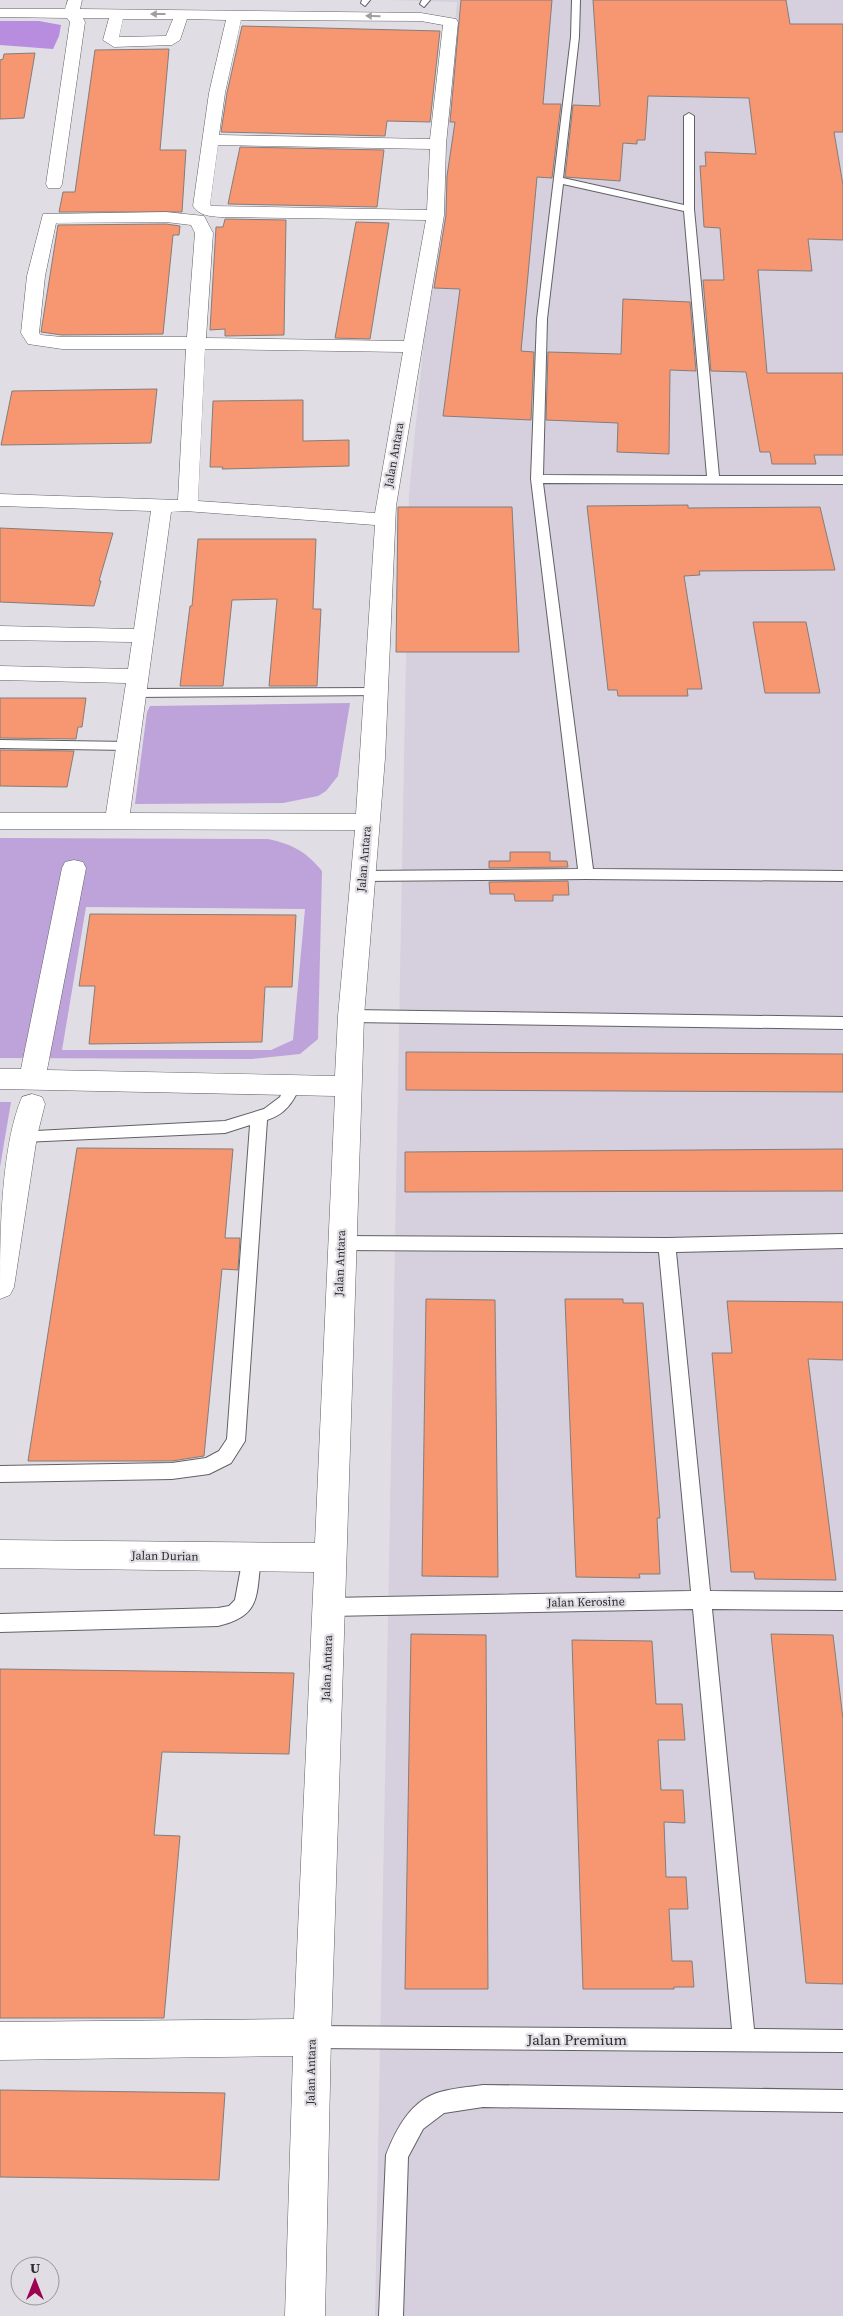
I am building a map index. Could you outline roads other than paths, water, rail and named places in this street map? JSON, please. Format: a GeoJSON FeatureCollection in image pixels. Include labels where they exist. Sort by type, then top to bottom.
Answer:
{"type":"FeatureCollection","features":[{"type":"Feature","properties":{"kind":"street"},"geometry":{"type":"LineString","coordinates":[[0,0],[73,7],[118,14],[191,10]]}},
{"type":"Feature","properties":{"kind":"street"},"geometry":{"type":"LineString","coordinates":[[118,14],[111,40],[114,42],[172,40],[191,10],[204,0]]}},
{"type":"Feature","properties":{"kind":"street"},"geometry":{"type":"LineString","coordinates":[[247,1],[366,1],[424,7]]}},
{"type":"Feature","properties":{"kind":"street"},"geometry":{"type":"LineString","coordinates":[[54,184],[78,22],[73,7]]}},
{"type":"Feature","properties":{"kind":"street"},"geometry":{"type":"LineString","coordinates":[[0,14],[73,7],[191,10],[235,15],[424,7]]}},
{"type":"Feature","properties":{"kind":"street","name":"Jalan Antara"},"geometry":{"type":"LineString","coordinates":[[305,2316],[312,2037],[330,1607],[329,1558],[350,1016],[367,822],[385,520],[435,215],[438,144],[451,22],[424,7]]}},
{"type":"Feature","properties":{"kind":"street"},"geometry":{"type":"LineString","coordinates":[[235,15],[217,93],[200,201],[201,206],[207,211],[435,215]]}},
{"type":"Feature","properties":{"kind":"street"},"geometry":{"type":"LineString","coordinates":[[211,140],[438,144]]}},
{"type":"Feature","properties":{"kind":"street"},"geometry":{"type":"LineString","coordinates":[[188,506],[196,343],[204,233],[198,220],[166,217],[49,218],[36,276],[30,333],[35,340],[62,343],[196,343],[413,346]]}},
{"type":"Feature","properties":{"kind":"street"},"geometry":{"type":"LineString","coordinates":[[0,500],[188,506],[385,520]]}},
{"type":"Feature","properties":{"kind":"street"},"geometry":{"type":"LineString","coordinates":[[117,821],[162,506]]}},
{"type":"Feature","properties":{"kind":"street"},"geometry":{"type":"LineString","coordinates":[[0,633],[144,636]]}},
{"type":"Feature","properties":{"kind":"street"},"geometry":{"type":"LineString","coordinates":[[0,673],[137,684]]}},
{"type":"Feature","properties":{"kind":"street"},"geometry":{"type":"LineString","coordinates":[[0,821],[367,822]]}},
{"type":"Feature","properties":{"kind":"street"},"geometry":{"type":"LineString","coordinates":[[0,1287],[23,1136],[74,868]]}},
{"type":"Feature","properties":{"kind":"street"},"geometry":{"type":"LineString","coordinates":[[0,1079],[32,1092],[293,1085],[348,1086]]}},
{"type":"Feature","properties":{"kind":"street","name":"Jalan Durian"},"geometry":{"type":"LineString","coordinates":[[0,1554],[329,1558]]}},
{"type":"Feature","properties":{"kind":"street"},"geometry":{"type":"LineString","coordinates":[[0,2041],[312,2037]]}},
{"type":"Feature","properties":{"kind":"lane"},"geometry":{"type":"LineString","coordinates":[[576,0],[576,37],[542,319],[536,479],[586,874]]}},
{"type":"Feature","properties":{"kind":"lane"},"geometry":{"type":"LineString","coordinates":[[689,116],[689,209],[713,480]]}},
{"type":"Feature","properties":{"kind":"lane"},"geometry":{"type":"LineString","coordinates":[[559,180],[621,192],[689,209]]}},
{"type":"Feature","properties":{"kind":"lane"},"geometry":{"type":"LineString","coordinates":[[536,479],[843,480]]}},
{"type":"Feature","properties":{"kind":"lane"},"geometry":{"type":"LineString","coordinates":[[137,684],[376,692]]}},
{"type":"Feature","properties":{"kind":"lane"},"geometry":{"type":"LineString","coordinates":[[0,744],[128,746]]}},
{"type":"Feature","properties":{"kind":"lane"},"geometry":{"type":"LineString","coordinates":[[362,876],[586,874],[843,876]]}},
{"type":"Feature","properties":{"kind":"lane"},"geometry":{"type":"LineString","coordinates":[[350,1016],[843,1023]]}},
{"type":"Feature","properties":{"kind":"lane"},"geometry":{"type":"LineString","coordinates":[[23,1136],[225,1127],[259,1118],[270,1113],[286,1101],[293,1085]]}},
{"type":"Feature","properties":{"kind":"lane"},"geometry":{"type":"LineString","coordinates":[[0,1474],[172,1471],[208,1466],[226,1457],[236,1441],[259,1118]]}},
{"type":"Feature","properties":{"kind":"lane"},"geometry":{"type":"LineString","coordinates":[[341,1243],[667,1245],[843,1241]]}},
{"type":"Feature","properties":{"kind":"lane"},"geometry":{"type":"LineString","coordinates":[[667,1245],[744,2039]]}},
{"type":"Feature","properties":{"kind":"lane"},"geometry":{"type":"LineString","coordinates":[[0,1623],[218,1617],[233,1614],[244,1602],[252,1557]]}},
{"type":"Feature","properties":{"kind":"lane","name":"Jalan Kerosine"},"geometry":{"type":"LineString","coordinates":[[330,1607],[701,1600],[843,1601]]}},
{"type":"Feature","properties":{"kind":"lane","name":"Jalan Premium"},"geometry":{"type":"LineString","coordinates":[[312,2037],[843,2041]]}},
{"type":"Feature","properties":{"kind":"lane"},"geometry":{"type":"LineString","coordinates":[[391,2316],[397,2155],[415,2121],[440,2103],[482,2096],[843,2101]]}}]}
